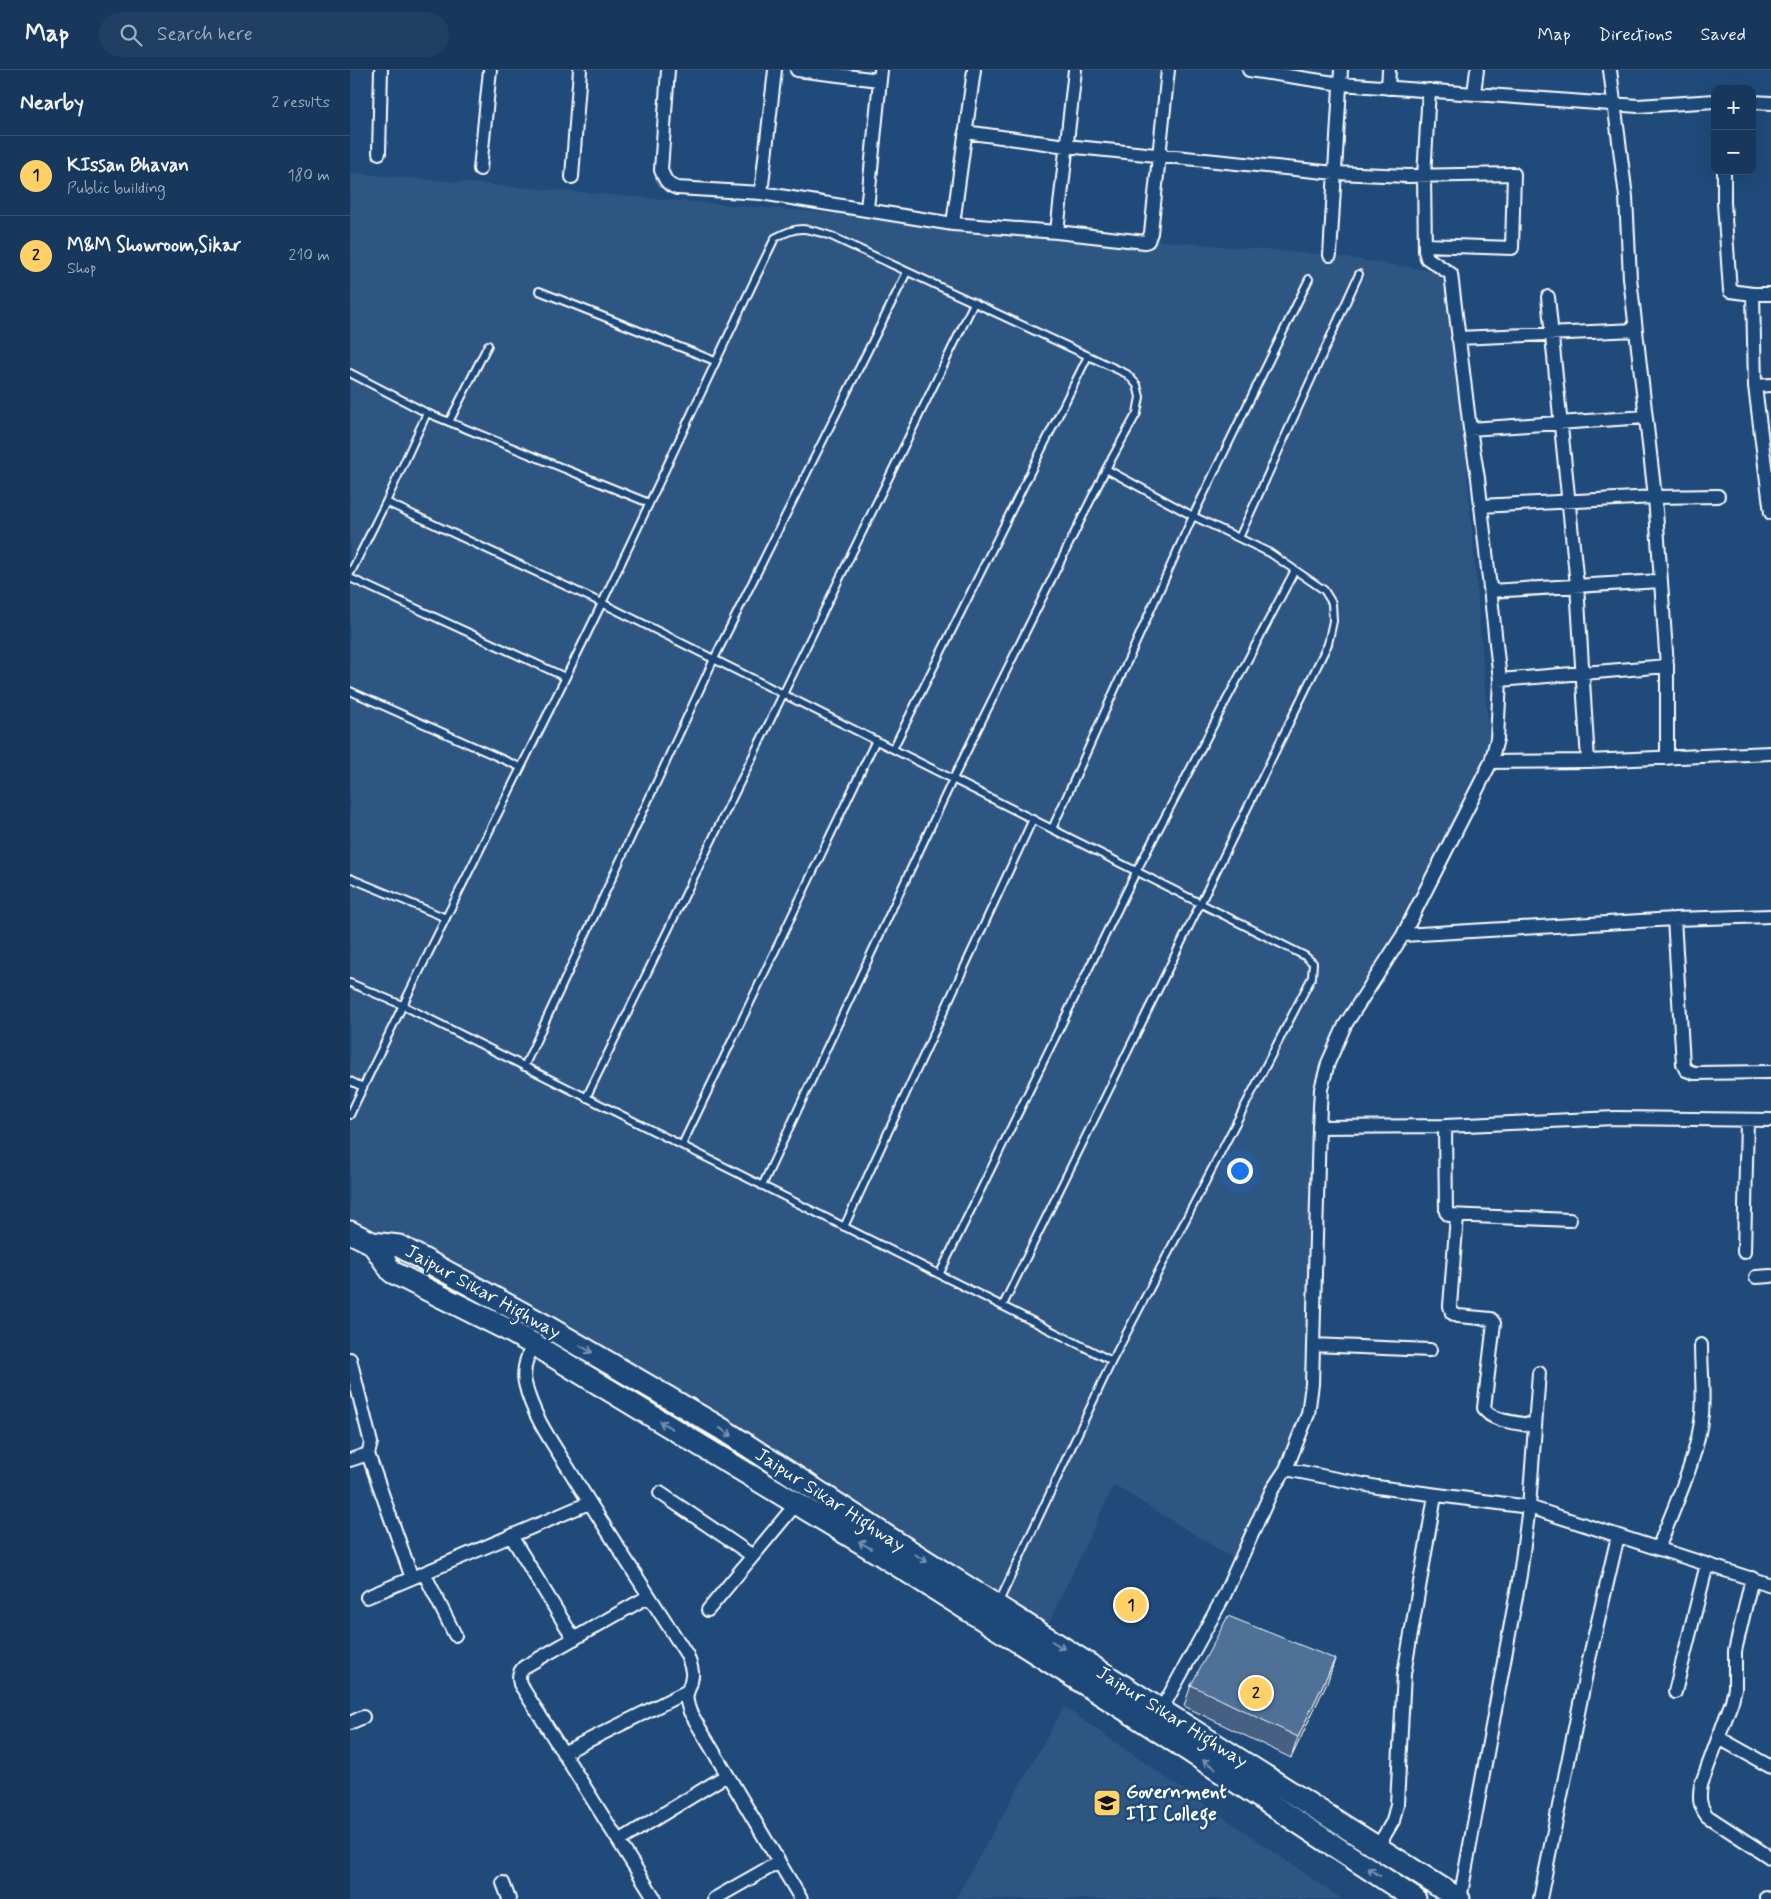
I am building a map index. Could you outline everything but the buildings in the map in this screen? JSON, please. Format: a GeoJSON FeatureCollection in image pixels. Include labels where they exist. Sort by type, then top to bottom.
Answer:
{"type":"FeatureCollection","features":[{"type":"Feature","properties":{"kind":"main road"},"geometry":{"type":"LineString","coordinates":[[350,1232],[372,1243]]}},
{"type":"Feature","properties":{"kind":"main road","name":"Jaipur Sikar Highway"},"geometry":{"type":"LineString","coordinates":[[372,1243],[399,1246],[546,1326],[722,1429],[888,1537],[991,1614]]}},
{"type":"Feature","properties":{"kind":"main road","name":"Jaipur Sikar Highway"},"geometry":{"type":"LineString","coordinates":[[372,1243],[392,1272],[533,1344],[875,1551],[991,1614],[1156,1718],[1378,1846],[1460,1899]]}},
{"type":"Feature","properties":{"kind":"main road","name":"Jaipur Sikar Highway"},"geometry":{"type":"LineString","coordinates":[[1156,1718],[1415,1899]]}},
{"type":"Feature","properties":{"kind":"street"},"geometry":{"type":"LineString","coordinates":[[379,153],[380,70]]}},
{"type":"Feature","properties":{"kind":"street"},"geometry":{"type":"LineString","coordinates":[[480,169],[490,70]]}},
{"type":"Feature","properties":{"kind":"street"},"geometry":{"type":"LineString","coordinates":[[572,177],[580,70]]}},
{"type":"Feature","properties":{"kind":"street"},"geometry":{"type":"LineString","coordinates":[[668,70],[661,170],[666,181],[671,186],[677,188],[761,193],[953,224],[1058,232],[1145,242],[1148,241],[1151,233],[1168,70]]}},
{"type":"Feature","properties":{"kind":"street"},"geometry":{"type":"LineString","coordinates":[[761,193],[775,70]]}},
{"type":"Feature","properties":{"kind":"street"},"geometry":{"type":"LineString","coordinates":[[797,70],[880,75],[866,209]]}},
{"type":"Feature","properties":{"kind":"street"},"geometry":{"type":"LineString","coordinates":[[953,224],[974,70]]}},
{"type":"Feature","properties":{"kind":"street"},"geometry":{"type":"LineString","coordinates":[[1058,232],[1075,70]]}},
{"type":"Feature","properties":{"kind":"street"},"geometry":{"type":"LineString","coordinates":[[1249,70],[1341,84],[1474,93],[1564,102],[1638,106],[1711,100]]}},
{"type":"Feature","properties":{"kind":"street"},"geometry":{"type":"LineString","coordinates":[[1330,255],[1341,70]]}},
{"type":"Feature","properties":{"kind":"street"},"geometry":{"type":"LineString","coordinates":[[1388,88],[1389,70]]}},
{"type":"Feature","properties":{"kind":"street"},"geometry":{"type":"LineString","coordinates":[[1474,93],[1477,70]]}},
{"type":"Feature","properties":{"kind":"street"},"geometry":{"type":"LineString","coordinates":[[1610,70],[1626,197],[1630,278],[1655,497],[1666,666],[1667,758]]}},
{"type":"Feature","properties":{"kind":"street"},"geometry":{"type":"LineString","coordinates":[[1156,1718],[1224,1596],[1272,1490],[1286,1469],[1308,1414],[1312,1384],[1321,1089],[1331,1055],[1345,1025],[1403,935],[1491,762],[1497,739],[1500,680],[1481,506],[1450,274],[1427,258],[1425,245],[1424,176],[1429,90]]}},
{"type":"Feature","properties":{"kind":"street"},"geometry":{"type":"LineString","coordinates":[[1756,102],[1771,103]]}},
{"type":"Feature","properties":{"kind":"street"},"geometry":{"type":"LineString","coordinates":[[965,132],[1066,146],[1335,173],[1424,176],[1514,174],[1512,248],[1425,245]]}},
{"type":"Feature","properties":{"kind":"street"},"geometry":{"type":"LineString","coordinates":[[1724,175],[1730,291],[1771,294]]}},
{"type":"Feature","properties":{"kind":"street"},"geometry":{"type":"LineString","coordinates":[[1753,294],[1755,386],[1768,467],[1771,513]]}},
{"type":"Feature","properties":{"kind":"street"},"geometry":{"type":"LineString","coordinates":[[1548,297],[1577,585],[1588,761]]}},
{"type":"Feature","properties":{"kind":"street"},"geometry":{"type":"LineString","coordinates":[[1458,338],[1636,330]]}},
{"type":"Feature","properties":{"kind":"street"},"geometry":{"type":"LineString","coordinates":[[1755,386],[1771,385]]}},
{"type":"Feature","properties":{"kind":"street"},"geometry":{"type":"LineString","coordinates":[[1470,429],[1646,417]]}},
{"type":"Feature","properties":{"kind":"street"},"geometry":{"type":"LineString","coordinates":[[1481,506],[1655,497],[1718,496]]}},
{"type":"Feature","properties":{"kind":"street"},"geometry":{"type":"LineString","coordinates":[[1490,591],[1661,581]]}},
{"type":"Feature","properties":{"kind":"street"},"geometry":{"type":"LineString","coordinates":[[1500,680],[1666,666]]}},
{"type":"Feature","properties":{"kind":"street"},"geometry":{"type":"LineString","coordinates":[[1491,762],[1588,761],[1771,753]]}},
{"type":"Feature","properties":{"kind":"street"},"geometry":{"type":"LineString","coordinates":[[1403,935],[1674,919],[1771,916]]}},
{"type":"Feature","properties":{"kind":"street"},"geometry":{"type":"LineString","coordinates":[[1674,919],[1683,1064],[1686,1070],[1694,1073],[1771,1072]]}},
{"type":"Feature","properties":{"kind":"street"},"geometry":{"type":"LineString","coordinates":[[1319,1127],[1445,1126],[1614,1118],[1771,1120]]}},
{"type":"Feature","properties":{"kind":"street"},"geometry":{"type":"LineString","coordinates":[[1744,1252],[1747,1120]]}},
{"type":"Feature","properties":{"kind":"street"},"geometry":{"type":"LineString","coordinates":[[1445,1126],[1446,1212],[1449,1215],[1570,1220]]}},
{"type":"Feature","properties":{"kind":"street"},"geometry":{"type":"LineString","coordinates":[[1456,1216],[1450,1306],[1452,1313],[1458,1316],[1491,1319],[1494,1322],[1484,1408],[1486,1413],[1494,1418],[1535,1426]]}},
{"type":"Feature","properties":{"kind":"street"},"geometry":{"type":"LineString","coordinates":[[1756,1277],[1771,1276]]}},
{"type":"Feature","properties":{"kind":"street"},"geometry":{"type":"LineString","coordinates":[[546,1326],[533,1344],[524,1369],[524,1382],[541,1424],[589,1503],[687,1655],[692,1676],[686,1692],[686,1701],[690,1712],[801,1899]]}},
{"type":"Feature","properties":{"kind":"street"},"geometry":{"type":"LineString","coordinates":[[1313,1345],[1430,1350]]}},
{"type":"Feature","properties":{"kind":"street"},"geometry":{"type":"LineString","coordinates":[[1658,1549],[1694,1454],[1702,1413],[1701,1345]]}},
{"type":"Feature","properties":{"kind":"street"},"geometry":{"type":"LineString","coordinates":[[350,1359],[370,1443],[368,1454],[412,1578]]}},
{"type":"Feature","properties":{"kind":"street"},"geometry":{"type":"LineString","coordinates":[[1460,1899],[1520,1575],[1529,1507],[1538,1373]]}},
{"type":"Feature","properties":{"kind":"street"},"geometry":{"type":"LineString","coordinates":[[350,1460],[368,1454]]}},
{"type":"Feature","properties":{"kind":"street"},"geometry":{"type":"LineString","coordinates":[[1286,1469],[1377,1488],[1529,1507],[1771,1585]]}},
{"type":"Feature","properties":{"kind":"street"},"geometry":{"type":"LineString","coordinates":[[660,1493],[752,1556]]}},
{"type":"Feature","properties":{"kind":"street"},"geometry":{"type":"LineString","coordinates":[[1378,1846],[1392,1821],[1397,1804],[1404,1674],[1435,1496]]}},
{"type":"Feature","properties":{"kind":"street"},"geometry":{"type":"LineString","coordinates":[[367,1597],[589,1503]]}},
{"type":"Feature","properties":{"kind":"street"},"geometry":{"type":"LineString","coordinates":[[708,1610],[796,1504]]}},
{"type":"Feature","properties":{"kind":"street"},"geometry":{"type":"LineString","coordinates":[[511,1536],[574,1639]]}},
{"type":"Feature","properties":{"kind":"street"},"geometry":{"type":"LineString","coordinates":[[1540,1899],[1588,1664],[1618,1536]]}},
{"type":"Feature","properties":{"kind":"street"},"geometry":{"type":"LineString","coordinates":[[1675,1692],[1707,1564]]}},
{"type":"Feature","properties":{"kind":"street"},"geometry":{"type":"LineString","coordinates":[[424,1573],[455,1635]]}},
{"type":"Feature","properties":{"kind":"street"},"geometry":{"type":"LineString","coordinates":[[1752,1578],[1735,1651],[1735,1688],[1732,1701],[1701,1785],[1699,1798],[1707,1816],[1771,1858]]}},
{"type":"Feature","properties":{"kind":"street"},"geometry":{"type":"LineString","coordinates":[[649,1596],[524,1667],[520,1671],[519,1678],[520,1684],[655,1899]]}},
{"type":"Feature","properties":{"kind":"street"},"geometry":{"type":"LineString","coordinates":[[564,1753],[686,1692]]}},
{"type":"Feature","properties":{"kind":"street"},"geometry":{"type":"LineString","coordinates":[[350,1723],[363,1717]]}},
{"type":"Feature","properties":{"kind":"street"},"geometry":{"type":"LineString","coordinates":[[1719,1738],[1771,1767]]}},
{"type":"Feature","properties":{"kind":"street"},"geometry":{"type":"LineString","coordinates":[[619,1841],[727,1775]]}},
{"type":"Feature","properties":{"kind":"street"},"geometry":{"type":"LineString","coordinates":[[714,1899],[779,1862]]}},
{"type":"Feature","properties":{"kind":"street"},"geometry":{"type":"LineString","coordinates":[[503,1883],[509,1899]]}},
{"type":"Feature","properties":{"kind":"lane"},"geometry":{"type":"LineString","coordinates":[[350,1115],[402,1005],[602,603],[715,361],[775,238],[790,230],[809,229],[831,236],[1126,374],[1137,385],[1140,397],[1137,413],[1106,469],[953,779],[762,1186]]}},
{"type":"Feature","properties":{"kind":"lane"},"geometry":{"type":"LineString","coordinates":[[524,1066],[714,659],[907,272]]}},
{"type":"Feature","properties":{"kind":"lane"},"geometry":{"type":"LineString","coordinates":[[1239,538],[1359,274]]}},
{"type":"Feature","properties":{"kind":"lane"},"geometry":{"type":"LineString","coordinates":[[1052,829],[1193,516],[1309,279]]}},
{"type":"Feature","properties":{"kind":"lane"},"geometry":{"type":"LineString","coordinates":[[539,291],[715,361]]}},
{"type":"Feature","properties":{"kind":"lane"},"geometry":{"type":"LineString","coordinates":[[586,1098],[974,303]]}},
{"type":"Feature","properties":{"kind":"lane"},"geometry":{"type":"LineString","coordinates":[[449,422],[488,345]]}},
{"type":"Feature","properties":{"kind":"lane"},"geometry":{"type":"LineString","coordinates":[[893,749],[1088,356]]}},
{"type":"Feature","properties":{"kind":"lane"},"geometry":{"type":"LineString","coordinates":[[350,373],[427,413],[649,503]]}},
{"type":"Feature","properties":{"kind":"lane"},"geometry":{"type":"LineString","coordinates":[[350,574],[427,413]]}},
{"type":"Feature","properties":{"kind":"lane"},"geometry":{"type":"LineString","coordinates":[[1003,1306],[1328,644],[1333,621],[1332,603],[1324,590],[1270,553],[1193,516],[1106,469]]}},
{"type":"Feature","properties":{"kind":"lane"},"geometry":{"type":"LineString","coordinates":[[386,502],[602,603],[1305,956],[1313,963],[1312,978],[1112,1361],[991,1614]]}},
{"type":"Feature","properties":{"kind":"lane"},"geometry":{"type":"LineString","coordinates":[[940,1273],[1136,872],[1295,570]]}},
{"type":"Feature","properties":{"kind":"lane"},"geometry":{"type":"LineString","coordinates":[[350,578],[565,677]]}},
{"type":"Feature","properties":{"kind":"lane"},"geometry":{"type":"LineString","coordinates":[[350,691],[520,767]]}},
{"type":"Feature","properties":{"kind":"lane"},"geometry":{"type":"LineString","coordinates":[[682,1145],[876,740]]}},
{"type":"Feature","properties":{"kind":"lane"},"geometry":{"type":"LineString","coordinates":[[844,1227],[1033,819]]}},
{"type":"Feature","properties":{"kind":"lane"},"geometry":{"type":"LineString","coordinates":[[350,878],[446,918]]}},
{"type":"Feature","properties":{"kind":"lane"},"geometry":{"type":"LineString","coordinates":[[350,983],[402,1005],[844,1227],[940,1273],[1112,1361]]}},
{"type":"Feature","properties":{"kind":"lane"},"geometry":{"type":"LineString","coordinates":[[350,1081],[363,1087]]}},
{"type":"Feature","properties":{"kind":"shaded area"},"geometry":{"type":"Polygon","coordinates":[[[350,173],[1330,255],[1451,274],[1491,762],[1328,1063],[1308,1414],[1239,1562],[1114,1485],[1043,1635],[350,1237],[350,1115],[363,1087],[350,1079],[350,173]]]}},
{"type":"Feature","properties":{"kind":"shaded area","name":"Government ITI College"},"geometry":{"type":"Polygon","coordinates":[[[1064,1707],[1342,1899],[955,1899],[1064,1707]]]}},
{"type":"Feature","properties":{"kind":"place","name":"KIssan Bhavan"},"geometry":{"type":"Point","coordinates":[1131,1605]}},
{"type":"Feature","properties":{"kind":"place","name":"M&M Showroom,Sikar"},"geometry":{"type":"Point","coordinates":[1256,1693]}},
{"type":"Feature","properties":{"kind":"place","name":"Government ITI College"},"geometry":{"type":"Point","coordinates":[1107,1803]}}]}
